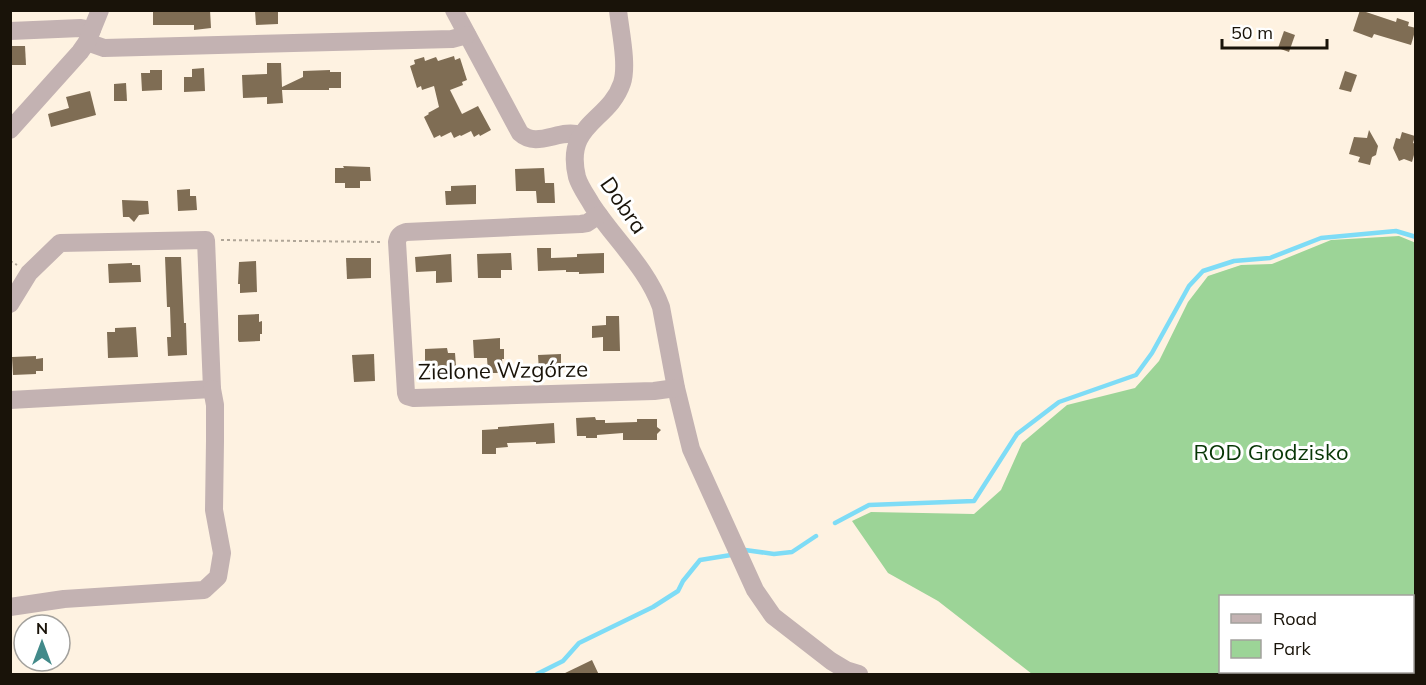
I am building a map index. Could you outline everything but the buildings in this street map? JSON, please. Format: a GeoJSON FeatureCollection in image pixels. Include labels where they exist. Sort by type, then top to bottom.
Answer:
{"type":"FeatureCollection","features":[{"type":"Feature","properties":{"kind":"street"},"geometry":{"type":"LineString","coordinates":[[10,130],[80,52],[90,36],[100,10]]}},
{"type":"Feature","properties":{"kind":"street"},"geometry":{"type":"LineString","coordinates":[[454,10],[520,133],[524,137],[536,139],[567,133],[580,135],[619,92],[624,65],[618,10]]}},
{"type":"Feature","properties":{"kind":"street"},"geometry":{"type":"LineString","coordinates":[[10,31],[81,28],[98,46],[116,48],[452,39],[467,35]]}},
{"type":"Feature","properties":{"kind":"street","name":"Dobra"},"geometry":{"type":"LineString","coordinates":[[580,135],[575,157],[577,174],[583,190],[599,215],[648,278],[657,296],[691,449],[755,591],[773,616],[831,661],[859,675]]}},
{"type":"Feature","properties":{"kind":"street"},"geometry":{"type":"LineString","coordinates":[[397,242],[398,236],[406,232],[580,224],[587,223],[599,215]]}},
{"type":"Feature","properties":{"kind":"street"},"geometry":{"type":"LineString","coordinates":[[10,304],[29,273],[60,243],[206,240],[212,389],[215,405],[214,510],[222,553],[218,577],[204,590],[64,599],[10,607]]}},
{"type":"Feature","properties":{"kind":"street","name":"Zielone Wzgórze"},"geometry":{"type":"LineString","coordinates":[[397,242],[407,396],[414,399],[654,391],[676,388]]}},
{"type":"Feature","properties":{"kind":"street"},"geometry":{"type":"LineString","coordinates":[[10,400],[212,389]]}},
{"type":"Feature","properties":{"kind":"path"},"geometry":{"type":"LineString","coordinates":[[206,240],[397,242]]}},
{"type":"Feature","properties":{"kind":"green space","name":"ROD Grodzisko"},"geometry":{"type":"Polygon","coordinates":[[[1399,236],[1416,243],[1415,674],[1032,674],[938,601],[888,573],[852,521],[871,512],[974,514],[1001,490],[1022,443],[1067,405],[1135,388],[1159,361],[1188,302],[1208,276],[1241,265],[1272,264],[1331,240],[1399,236]]]}},
{"type":"Feature","properties":{"kind":"waterway"},"geometry":{"type":"LineString","coordinates":[[835,523],[869,505],[974,501],[1017,434],[1059,402],[1136,375],[1152,353],[1189,286],[1203,271],[1234,261],[1270,258],[1321,238],[1396,231],[1416,237]]}},
{"type":"Feature","properties":{"kind":"waterway"},"geometry":{"type":"LineString","coordinates":[[745,550],[774,554],[792,552],[816,536]]}},
{"type":"Feature","properties":{"kind":"waterway"},"geometry":{"type":"LineString","coordinates":[[537,674],[563,661],[579,643],[653,607],[678,591],[700,560],[731,555]]}}]}
